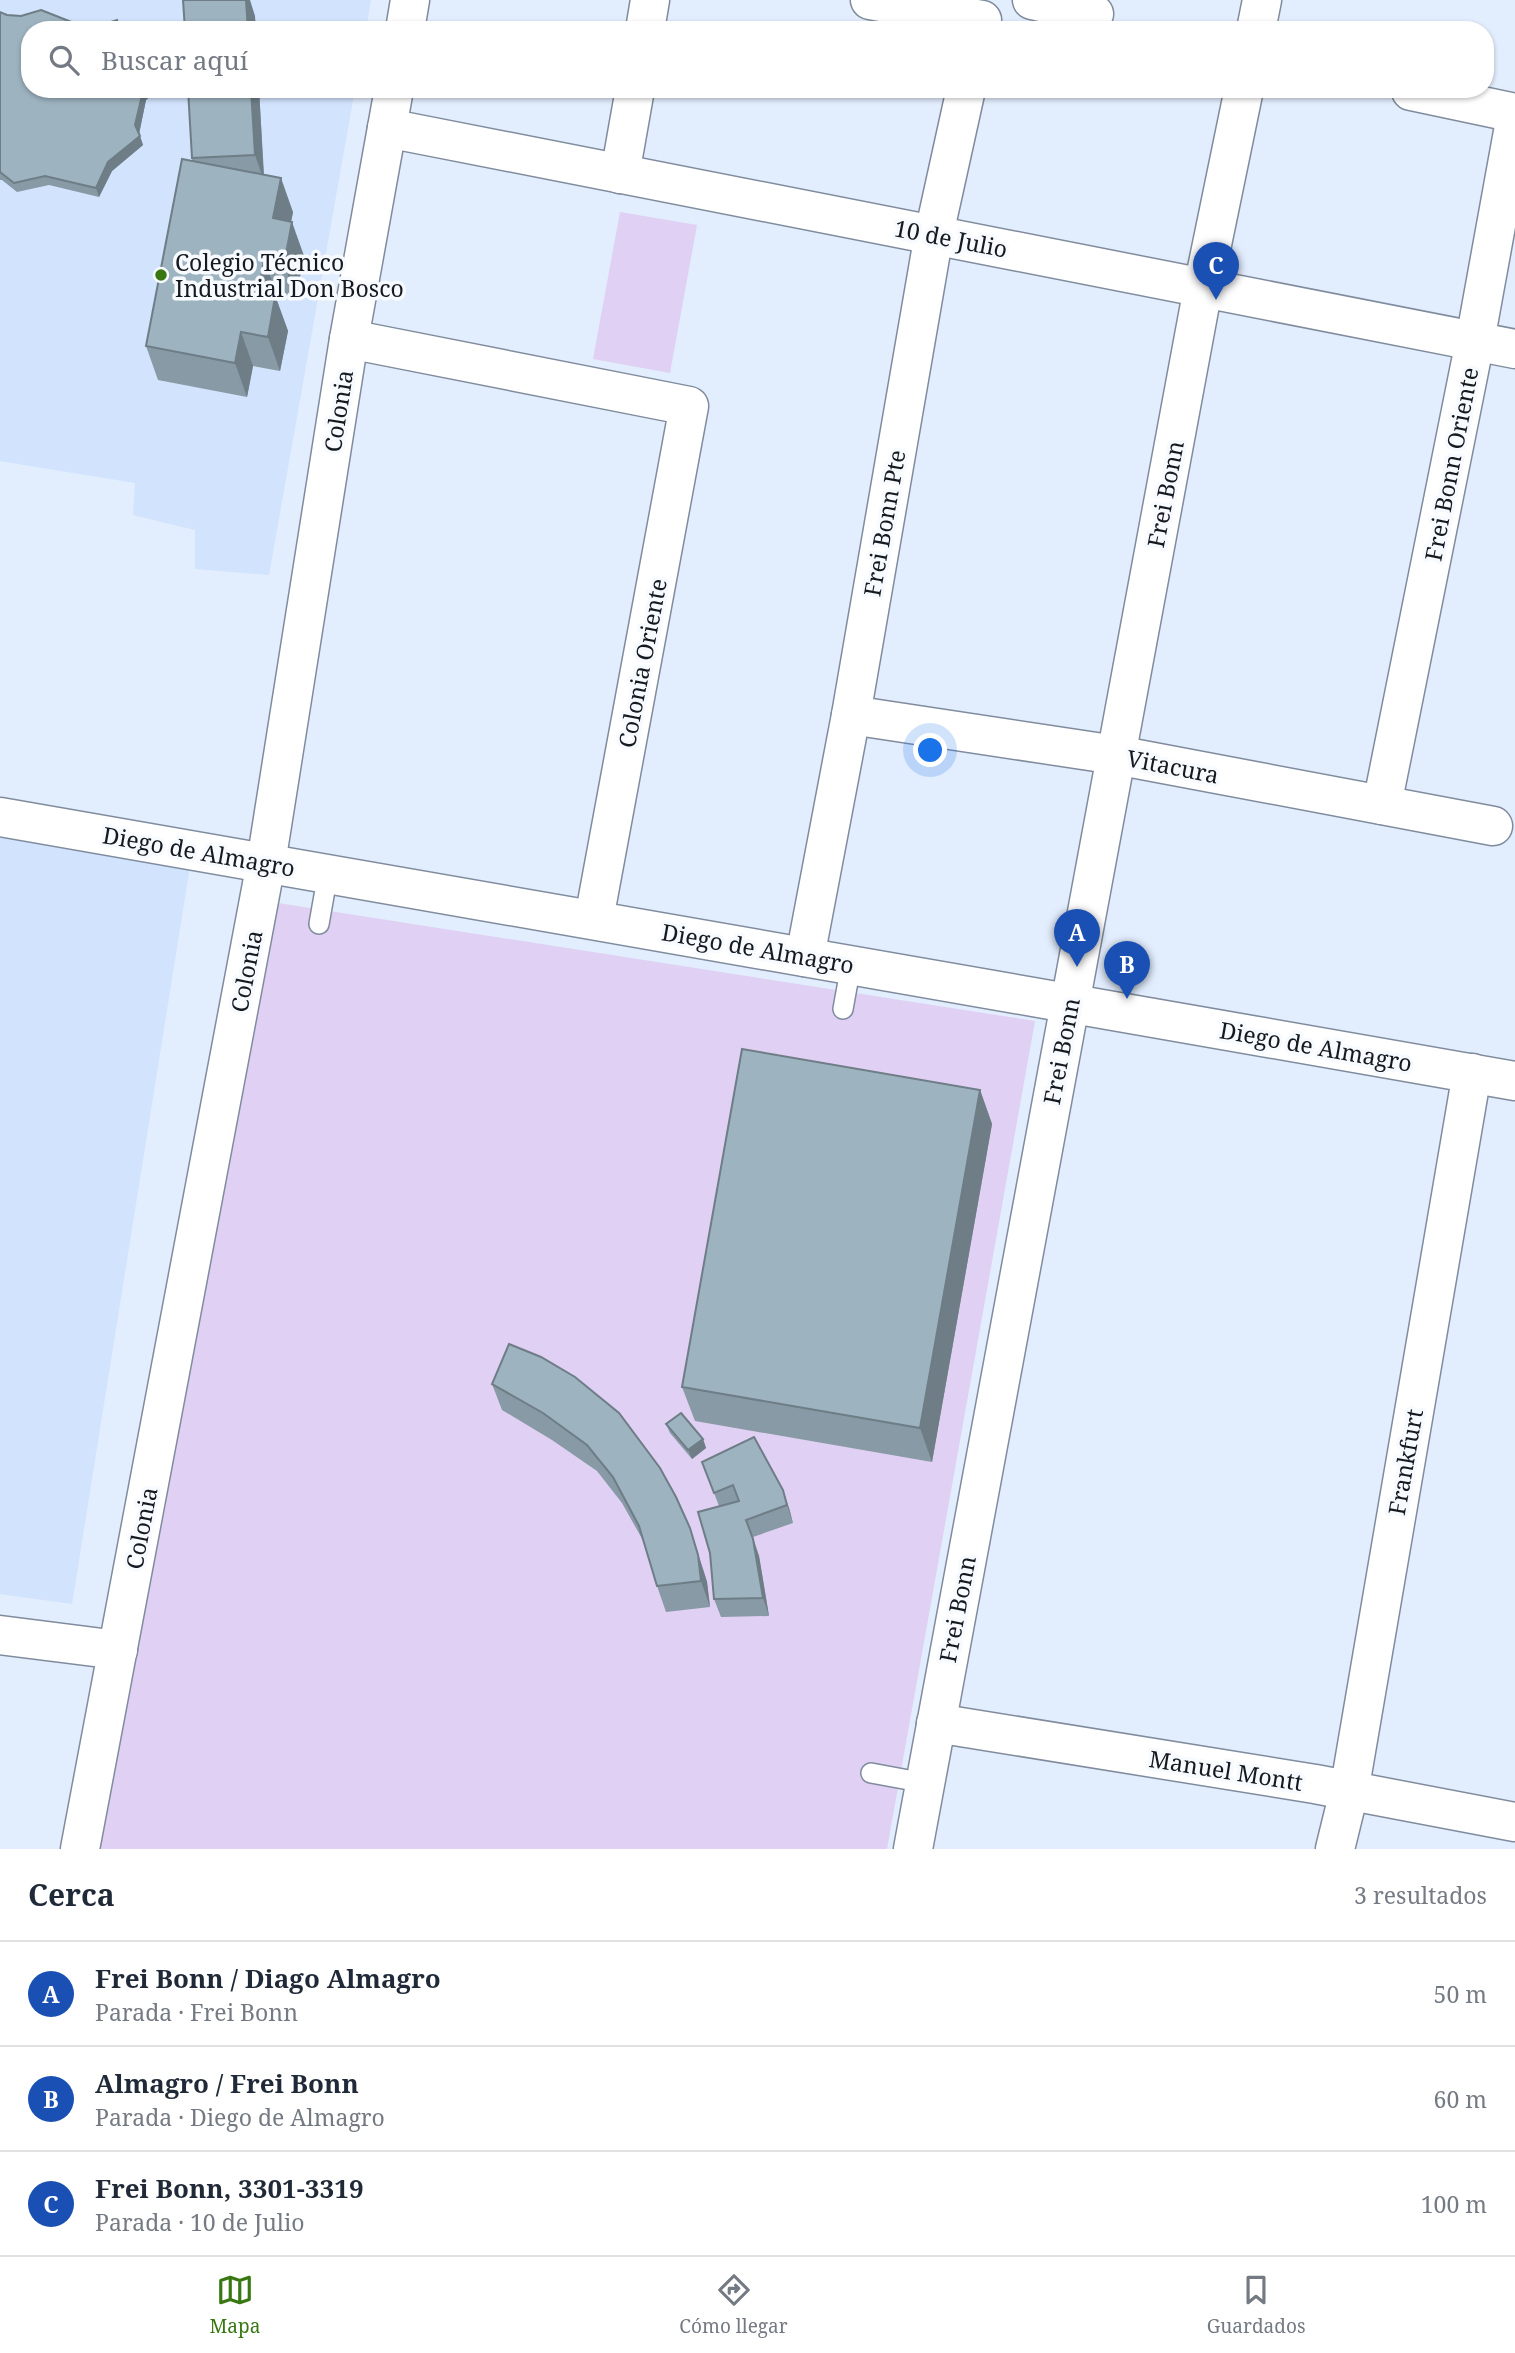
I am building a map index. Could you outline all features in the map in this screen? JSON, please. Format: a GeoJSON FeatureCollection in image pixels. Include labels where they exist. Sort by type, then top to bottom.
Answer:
{"type":"FeatureCollection","features":[{"type":"Feature","properties":{"kind":"street"},"geometry":{"type":"LineString","coordinates":[[407,21],[411,0]]}},
{"type":"Feature","properties":{"kind":"street"},"geometry":{"type":"LineString","coordinates":[[646,21],[650,0]]}},
{"type":"Feature","properties":{"kind":"street"},"geometry":{"type":"LineString","coordinates":[[870,0],[982,17]]}},
{"type":"Feature","properties":{"kind":"street"},"geometry":{"type":"LineString","coordinates":[[1032,0],[1094,14]]}},
{"type":"Feature","properties":{"kind":"street"},"geometry":{"type":"LineString","coordinates":[[1258,21],[1262,0]]}},
{"type":"Feature","properties":{"kind":"street","name":"Colonia"},"geometry":{"type":"LineString","coordinates":[[80,1849],[266,863],[349,340],[392,98]]}},
{"type":"Feature","properties":{"kind":"street"},"geometry":{"type":"LineString","coordinates":[[620,174],[633,98]]}},
{"type":"Feature","properties":{"kind":"street","name":"Frei Bonn Pte"},"geometry":{"type":"LineString","coordinates":[[805,957],[851,715],[934,234],[964,98]]}},
{"type":"Feature","properties":{"kind":"street","name":"Frei Bonn"},"geometry":{"type":"LineString","coordinates":[[912,1849],[1203,288],[1242,98]]}},
{"type":"Feature","properties":{"kind":"street"},"geometry":{"type":"LineString","coordinates":[[1434,98],[1515,122]]}},
{"type":"Feature","properties":{"kind":"street","name":"Frei Bonn Oriente"},"geometry":{"type":"LineString","coordinates":[[1382,805],[1475,341],[1515,122]]}},
{"type":"Feature","properties":{"kind":"street","name":"10 de Julio"},"geometry":{"type":"LineString","coordinates":[[387,128],[1515,349]]}},
{"type":"Feature","properties":{"kind":"street","name":"Colonia Oriente"},"geometry":{"type":"LineString","coordinates":[[349,340],[690,407],[594,919]]}},
{"type":"Feature","properties":{"kind":"street","name":"Vitacura"},"geometry":{"type":"LineString","coordinates":[[851,715],[1116,755],[1493,827]]}},
{"type":"Feature","properties":{"kind":"street","name":"Diego de Almagro"},"geometry":{"type":"LineString","coordinates":[[0,817],[1515,1081]]}},
{"type":"Feature","properties":{"kind":"street","name":"Frankfurt"},"geometry":{"type":"LineString","coordinates":[[1335,1849],[1349,1792],[1472,1073]]}},
{"type":"Feature","properties":{"kind":"street"},"geometry":{"type":"LineString","coordinates":[[0,1634],[118,1650]]}},
{"type":"Feature","properties":{"kind":"street","name":"Manuel Montt"},"geometry":{"type":"LineString","coordinates":[[936,1723],[1315,1784],[1515,1822]]}},
{"type":"Feature","properties":{"kind":"lane"},"geometry":{"type":"LineString","coordinates":[[319,924],[328,873]]}},
{"type":"Feature","properties":{"kind":"lane"},"geometry":{"type":"LineString","coordinates":[[843,1009],[851,965]]}},
{"type":"Feature","properties":{"kind":"lane"},"geometry":{"type":"LineString","coordinates":[[871,1773],[925,1783]]}},
{"type":"Feature","properties":{"kind":"shaded area","name":"Colegio Técnico Industrial Don Bosco"},"geometry":{"type":"Polygon","coordinates":[[[0,0],[371,0],[368,21],[21,21],[21,98],[353,98],[269,575],[195,569],[195,530],[133,515],[135,483],[0,461],[0,0]]]}},
{"type":"Feature","properties":{"kind":"shaded area"},"geometry":{"type":"Polygon","coordinates":[[[620,212],[697,225],[670,373],[593,359],[620,212]]]}},
{"type":"Feature","properties":{"kind":"shaded area"},"geometry":{"type":"Polygon","coordinates":[[[0,829],[191,860],[72,1604],[0,1594],[0,829]]]}},
{"type":"Feature","properties":{"kind":"shaded area"},"geometry":{"type":"Polygon","coordinates":[[[278,903],[1035,1021],[887,1849],[91,1849],[278,903]]]}},
{"type":"Feature","properties":{"kind":"building"},"geometry":{"type":"Polygon","coordinates":[[[183,0],[246,0],[247,21],[184,21],[183,0]]]}},
{"type":"Feature","properties":{"kind":"building"},"geometry":{"type":"Polygon","coordinates":[[[41,10],[69,21],[21,21],[21,98],[141,98],[135,125],[140,136],[108,162],[96,188],[45,176],[14,183],[0,172],[0,12],[21,16],[41,10]]]}},
{"type":"Feature","properties":{"kind":"building"},"geometry":{"type":"Polygon","coordinates":[[[189,98],[252,98],[255,155],[192,158],[189,98]]]}},
{"type":"Feature","properties":{"kind":"building"},"geometry":{"type":"Polygon","coordinates":[[[182,159],[281,178],[273,218],[292,222],[284,264],[264,260],[258,294],[275,297],[268,337],[241,332],[235,363],[146,346],[182,159]]]}},
{"type":"Feature","properties":{"kind":"building"},"geometry":{"type":"Polygon","coordinates":[[[742,1049],[980,1090],[920,1428],[682,1387],[742,1049]]]}},
{"type":"Feature","properties":{"kind":"building"},"geometry":{"type":"Polygon","coordinates":[[[509,1344],[541,1357],[575,1377],[619,1413],[660,1468],[676,1497],[690,1528],[698,1555],[701,1581],[657,1586],[639,1526],[613,1477],[587,1445],[543,1413],[492,1384],[509,1344]]]}},
{"type":"Feature","properties":{"kind":"building"},"geometry":{"type":"Polygon","coordinates":[[[681,1413],[703,1439],[688,1450],[666,1424],[681,1413]]]}},
{"type":"Feature","properties":{"kind":"building"},"geometry":{"type":"Polygon","coordinates":[[[754,1437],[783,1490],[787,1505],[746,1520],[753,1539],[763,1598],[714,1599],[710,1553],[698,1512],[739,1501],[733,1485],[714,1493],[702,1462],[754,1437]]]}},
{"type":"Feature","properties":{"kind":"place","name":"Colegio Técnico Industrial Don Bosco"},"geometry":{"type":"Point","coordinates":[161,275]}},
{"type":"Feature","properties":{"kind":"place","name":"Frei Bonn, 3301-3319"},"geometry":{"type":"Point","coordinates":[1216,300]}},
{"type":"Feature","properties":{"kind":"place","name":"Frei Bonn / Diago Almagro"},"geometry":{"type":"Point","coordinates":[1077,967]}},
{"type":"Feature","properties":{"kind":"place","name":"Almagro / Frei Bonn"},"geometry":{"type":"Point","coordinates":[1127,999]}}]}
